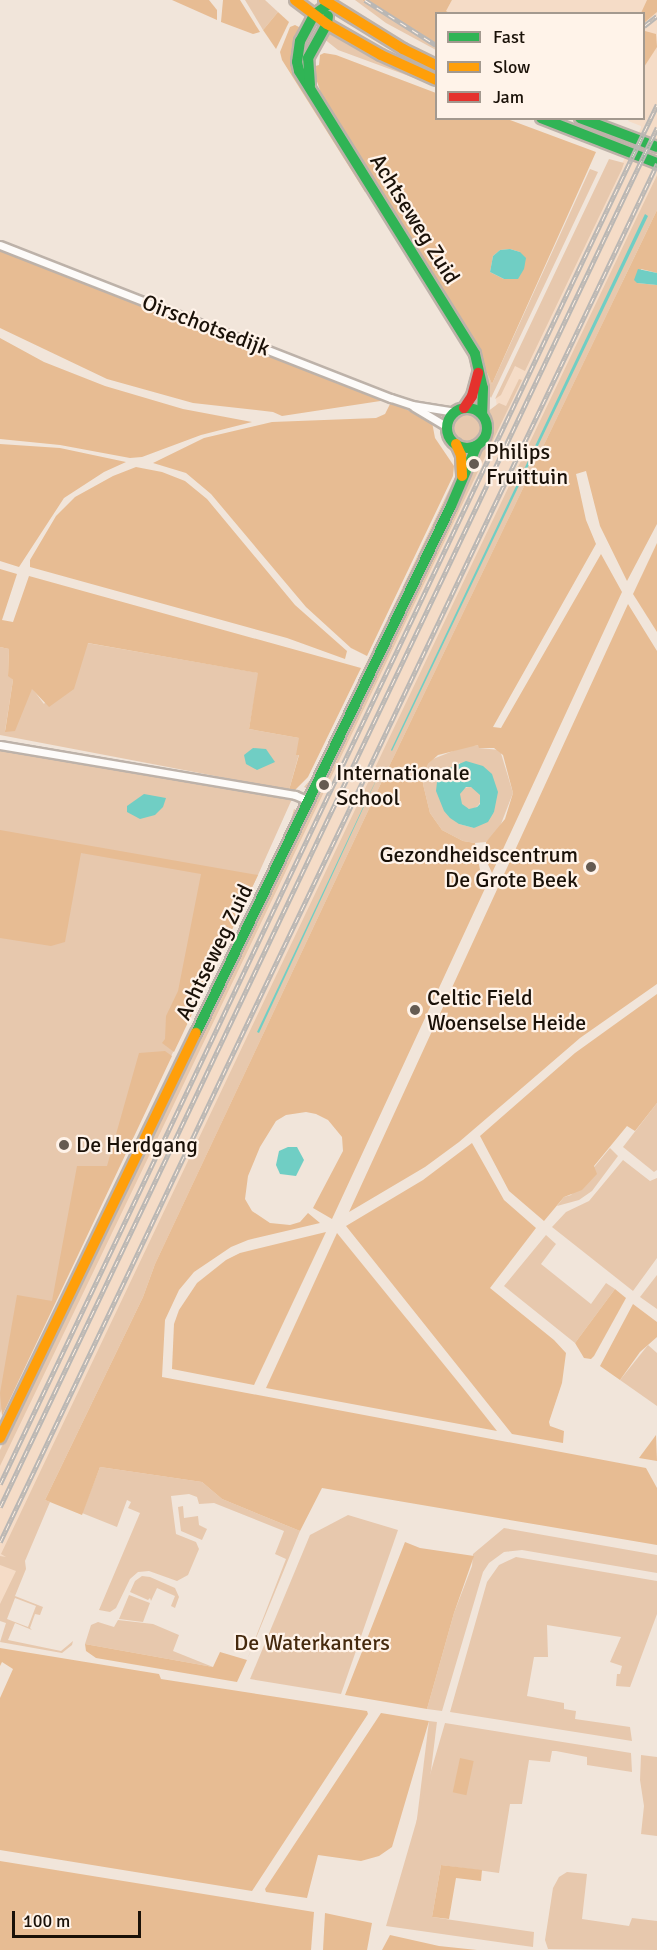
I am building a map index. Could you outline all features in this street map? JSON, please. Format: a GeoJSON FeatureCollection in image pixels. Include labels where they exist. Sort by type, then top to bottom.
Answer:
{"type":"FeatureCollection","features":[{"type":"Feature","properties":{"kind":"street"},"geometry":{"type":"LineString","coordinates":[[295,0],[327,24],[381,55],[435,80]]}},
{"type":"Feature","properties":{"kind":"street"},"geometry":{"type":"LineString","coordinates":[[326,2],[403,50],[435,65]]}},
{"type":"Feature","properties":{"kind":"street","name":"Achtseweg Zuid"},"geometry":{"type":"LineString","coordinates":[[326,2],[314,15],[300,41],[297,62],[304,82],[461,329],[478,365],[483,388],[482,414]]}},
{"type":"Feature","properties":{"kind":"street","name":"Achtseweg Zuid"},"geometry":{"type":"LineString","coordinates":[[314,96],[308,78],[308,58],[327,24],[326,2]]}},
{"type":"Feature","properties":{"kind":"street"},"geometry":{"type":"LineString","coordinates":[[546,120],[657,162]]}},
{"type":"Feature","properties":{"kind":"street"},"geometry":{"type":"LineString","coordinates":[[585,120],[657,147]]}},
{"type":"Feature","properties":{"kind":"street","name":"Oirschotsedijk"},"geometry":{"type":"LineString","coordinates":[[0,245],[412,405],[447,427]]}},
{"type":"Feature","properties":{"kind":"street"},"geometry":{"type":"LineString","coordinates":[[460,410],[482,414],[487,431],[477,445],[467,448],[456,444],[448,434],[447,427],[460,410],[472,396],[478,380],[478,365]]}},
{"type":"Feature","properties":{"kind":"street","name":"Oirschotsedijk"},"geometry":{"type":"LineString","coordinates":[[412,405],[460,410]]}},
{"type":"Feature","properties":{"kind":"street","name":"Achtseweg Zuid"},"geometry":{"type":"LineString","coordinates":[[456,444],[461,455],[462,482]]}},
{"type":"Feature","properties":{"kind":"street","name":"Achtseweg Zuid"},"geometry":{"type":"LineString","coordinates":[[0,1438],[309,801],[462,482],[477,445]]}},
{"type":"Feature","properties":{"kind":"street"},"geometry":{"type":"LineString","coordinates":[[0,745],[295,795],[309,801]]}},
{"type":"Feature","properties":{"kind":"shaded area"},"geometry":{"type":"Polygon","coordinates":[[[172,0],[209,0],[217,10],[217,20],[172,0]]]}},
{"type":"Feature","properties":{"kind":"shaded area"},"geometry":{"type":"Polygon","coordinates":[[[223,0],[240,0],[260,32],[253,34],[221,22],[223,0]]]}},
{"type":"Feature","properties":{"kind":"shaded area"},"geometry":{"type":"Polygon","coordinates":[[[362,0],[452,0],[448,12],[435,12],[435,45],[362,0]]]}},
{"type":"Feature","properties":{"kind":"shaded area"},"geometry":{"type":"Polygon","coordinates":[[[452,0],[657,0],[657,175],[636,221],[621,286],[383,779],[13,1566],[21,1570],[0,1615],[0,1455],[498,422],[496,398],[641,128],[628,121],[645,120],[645,12],[445,12],[452,0]]]}},
{"type":"Feature","properties":{"kind":"shaded area"},"geometry":{"type":"Polygon","coordinates":[[[647,0],[657,0],[657,12],[645,22],[645,12],[641,12],[647,0]]]}},
{"type":"Feature","properties":{"kind":"shaded area"},"geometry":{"type":"Polygon","coordinates":[[[278,12],[289,22],[276,49],[263,30],[278,12]]]}},
{"type":"Feature","properties":{"kind":"shaded area"},"geometry":{"type":"Polygon","coordinates":[[[295,25],[301,28],[295,42],[292,61],[368,190],[365,192],[282,60],[280,52],[290,27],[295,25]]]}},
{"type":"Feature","properties":{"kind":"shaded area"},"geometry":{"type":"Polygon","coordinates":[[[645,31],[656,34],[657,47],[645,65],[645,31]]]}},
{"type":"Feature","properties":{"kind":"shaded area"},"geometry":{"type":"Polygon","coordinates":[[[324,53],[336,55],[435,93],[435,120],[510,120],[596,152],[492,384],[468,331],[325,105],[312,67],[319,65],[320,55],[324,53]],[[510,249],[500,250],[493,256],[490,272],[504,279],[520,252],[510,249]]]}},
{"type":"Feature","properties":{"kind":"shaded area"},"geometry":{"type":"Polygon","coordinates":[[[657,210],[657,273],[641,269],[637,283],[657,285],[657,524],[627,581],[600,526],[586,471],[576,474],[586,520],[596,544],[493,727],[501,728],[601,554],[622,592],[492,873],[486,860],[486,842],[505,819],[513,793],[503,755],[494,748],[479,748],[478,745],[438,755],[428,764],[423,784],[430,813],[442,830],[463,841],[475,843],[480,870],[488,882],[332,1219],[313,1208],[343,1151],[342,1137],[328,1120],[316,1114],[306,1112],[286,1115],[276,1121],[260,1147],[248,1176],[245,1199],[252,1211],[270,1223],[290,1225],[300,1222],[308,1213],[320,1223],[248,1240],[231,1247],[194,1272],[179,1290],[165,1320],[162,1377],[646,1468],[657,1488],[657,1545],[322,1488],[300,1531],[222,1499],[202,1482],[100,1467],[82,1515],[45,1500],[143,1297],[155,1264],[383,779],[657,210]]]}},
{"type":"Feature","properties":{"kind":"shaded area"},"geometry":{"type":"Polygon","coordinates":[[[0,250],[387,400],[282,416],[273,412],[193,403],[107,379],[0,328],[0,250]]]}},
{"type":"Feature","properties":{"kind":"shaded area"},"geometry":{"type":"Polygon","coordinates":[[[0,338],[44,362],[105,386],[183,409],[252,422],[201,435],[142,457],[130,458],[60,445],[0,439],[0,338]]]}},
{"type":"Feature","properties":{"kind":"shaded area"},"geometry":{"type":"Polygon","coordinates":[[[391,402],[432,422],[435,438],[454,466],[453,476],[367,656],[351,648],[306,607],[211,494],[186,473],[153,463],[204,438],[272,422],[376,418],[385,414],[391,402]]]}},
{"type":"Feature","properties":{"kind":"shaded area"},"geometry":{"type":"Polygon","coordinates":[[[0,444],[60,448],[126,462],[104,472],[64,498],[19,567],[0,561],[0,444]]]}},
{"type":"Feature","properties":{"kind":"shaded area"},"geometry":{"type":"Polygon","coordinates":[[[136,467],[162,472],[185,481],[207,499],[295,605],[347,651],[345,659],[287,638],[30,567],[30,560],[56,516],[75,497],[113,476],[136,467]]]}},
{"type":"Feature","properties":{"kind":"shaded area"},"geometry":{"type":"Polygon","coordinates":[[[657,543],[657,632],[633,594],[657,543]]]}},
{"type":"Feature","properties":{"kind":"shaded area"},"geometry":{"type":"Polygon","coordinates":[[[0,569],[17,574],[2,620],[13,622],[29,576],[361,668],[308,777],[294,791],[289,790],[299,755],[296,755],[299,738],[249,729],[258,673],[88,643],[74,689],[49,707],[32,689],[15,731],[5,732],[13,680],[8,676],[9,649],[0,647],[0,569]]]}},
{"type":"Feature","properties":{"kind":"shaded area"},"geometry":{"type":"Polygon","coordinates":[[[628,604],[657,651],[657,984],[580,1038],[459,1142],[425,1167],[349,1212],[628,604]]]}},
{"type":"Feature","properties":{"kind":"shaded area"},"geometry":{"type":"Polygon","coordinates":[[[0,830],[258,875],[174,1052],[162,1043],[165,1039],[166,1016],[178,991],[201,874],[81,853],[65,942],[51,946],[0,938],[0,830]]]}},
{"type":"Feature","properties":{"kind":"shaded area"},"geometry":{"type":"Polygon","coordinates":[[[657,994],[657,1103],[635,1131],[627,1126],[594,1166],[597,1174],[582,1190],[564,1197],[544,1221],[509,1191],[480,1136],[575,1053],[657,994]]]}},
{"type":"Feature","properties":{"kind":"shaded area"},"geometry":{"type":"Polygon","coordinates":[[[165,1051],[172,1056],[2,1416],[0,1393],[17,1295],[52,1301],[77,1166],[107,1166],[139,1053],[165,1051]]]}},
{"type":"Feature","properties":{"kind":"shaded area"},"geometry":{"type":"Polygon","coordinates":[[[472,1143],[504,1200],[536,1228],[490,1288],[554,1340],[566,1353],[562,1383],[549,1422],[550,1426],[564,1431],[563,1443],[512,1434],[346,1226],[423,1180],[472,1143]]]}},
{"type":"Feature","properties":{"kind":"shaded area"},"geometry":{"type":"Polygon","coordinates":[[[326,1232],[254,1385],[172,1369],[174,1324],[179,1310],[197,1283],[226,1260],[240,1253],[326,1232]]]}},
{"type":"Feature","properties":{"kind":"shaded area"},"geometry":{"type":"Polygon","coordinates":[[[337,1233],[463,1388],[497,1431],[266,1388],[337,1233]]]}},
{"type":"Feature","properties":{"kind":"shaded area"},"geometry":{"type":"Polygon","coordinates":[[[615,1289],[626,1298],[594,1356],[591,1359],[584,1358],[575,1343],[615,1289]]]}},
{"type":"Feature","properties":{"kind":"shaded area"},"geometry":{"type":"Polygon","coordinates":[[[633,1304],[657,1322],[657,1337],[640,1352],[620,1380],[600,1366],[633,1304]]]}},
{"type":"Feature","properties":{"kind":"shaded area"},"geometry":{"type":"Polygon","coordinates":[[[656,1435],[657,1461],[639,1458],[656,1435]]]}},
{"type":"Feature","properties":{"kind":"shaded area"},"geometry":{"type":"Polygon","coordinates":[[[405,1542],[420,1548],[474,1556],[454,1613],[427,1709],[345,1695],[405,1542]]]}},
{"type":"Feature","properties":{"kind":"shaded area"},"geometry":{"type":"Polygon","coordinates":[[[85,1644],[213,1667],[220,1652],[247,1660],[237,1682],[96,1658],[86,1651],[85,1644]]]}},
{"type":"Feature","properties":{"kind":"shaded area"},"geometry":{"type":"Polygon","coordinates":[[[0,1648],[159,1674],[161,1679],[367,1711],[368,1714],[252,1891],[0,1850],[0,1698],[13,1669],[2,1662],[0,1666],[0,1648]]]}},
{"type":"Feature","properties":{"kind":"shaded area"},"geometry":{"type":"Polygon","coordinates":[[[381,1713],[429,1721],[392,1847],[379,1856],[361,1861],[318,1855],[307,1898],[266,1892],[265,1889],[381,1713]]]}},
{"type":"Feature","properties":{"kind":"shaded area"},"geometry":{"type":"Polygon","coordinates":[[[460,1758],[474,1761],[466,1795],[453,1792],[460,1758]]]}},
{"type":"Feature","properties":{"kind":"shaded area"},"geometry":{"type":"Polygon","coordinates":[[[0,1861],[314,1912],[311,1950],[0,1950],[0,1861]]]}},
{"type":"Feature","properties":{"kind":"shaded area"},"geometry":{"type":"Polygon","coordinates":[[[441,1865],[482,1870],[481,1881],[456,1878],[449,1919],[432,1917],[441,1865]]]}},
{"type":"Feature","properties":{"kind":"shaded area"},"geometry":{"type":"Polygon","coordinates":[[[325,1913],[372,1923],[367,1950],[323,1950],[325,1913]]]}},
{"type":"Feature","properties":{"kind":"shaded area"},"geometry":{"type":"Polygon","coordinates":[[[390,1935],[439,1946],[477,1950],[382,1950],[390,1935]]]}},
{"type":"Feature","properties":{"kind":"green space"},"geometry":{"type":"Polygon","coordinates":[[[245,0],[265,0],[278,12],[263,30],[245,0]]]}},
{"type":"Feature","properties":{"kind":"green space"},"geometry":{"type":"Polygon","coordinates":[[[355,0],[362,0],[435,45],[435,49],[386,23],[355,0]]]}},
{"type":"Feature","properties":{"kind":"green space"},"geometry":{"type":"Polygon","coordinates":[[[328,34],[336,35],[394,67],[435,84],[435,86],[338,50],[323,38],[328,34]]]}},
{"type":"Feature","properties":{"kind":"green space"},"geometry":{"type":"Polygon","coordinates":[[[609,159],[624,163],[622,169],[525,371],[515,366],[501,395],[495,399],[609,159]]]}},
{"type":"Feature","properties":{"kind":"green space"},"geometry":{"type":"Polygon","coordinates":[[[590,169],[598,172],[491,398],[487,391],[482,363],[492,384],[590,169]]]}},
{"type":"Feature","properties":{"kind":"green space"},"geometry":{"type":"Polygon","coordinates":[[[657,175],[657,210],[383,779],[155,1264],[143,1297],[45,1500],[50,1502],[25,1561],[26,1569],[15,1596],[43,1607],[40,1615],[35,1614],[30,1628],[32,1630],[15,1623],[8,1640],[61,1651],[73,1641],[72,1645],[62,1653],[0,1642],[6,1623],[0,1621],[0,1604],[16,1571],[0,1565],[0,1556],[6,1557],[1,1554],[657,175]],[[15,1598],[7,1619],[28,1627],[36,1606],[15,1598]]]}},
{"type":"Feature","properties":{"kind":"green space"},"geometry":{"type":"Polygon","coordinates":[[[519,379],[522,380],[0,1466],[0,1450],[472,473],[473,463],[490,432],[487,412],[499,403],[506,406],[519,379]]]}},
{"type":"Feature","properties":{"kind":"green space"},"geometry":{"type":"Polygon","coordinates":[[[467,413],[477,417],[481,427],[477,437],[467,441],[457,437],[453,427],[457,417],[467,413]]]}},
{"type":"Feature","properties":{"kind":"green space"},"geometry":{"type":"Polygon","coordinates":[[[457,473],[456,484],[309,789],[304,787],[311,779],[457,473]]]}},
{"type":"Feature","properties":{"kind":"green space"},"geometry":{"type":"Polygon","coordinates":[[[87,643],[259,673],[249,729],[299,738],[299,754],[289,790],[0,735],[0,647],[9,649],[8,675],[13,680],[5,731],[32,688],[44,704],[87,643]]]}},
{"type":"Feature","properties":{"kind":"green space"},"geometry":{"type":"Polygon","coordinates":[[[479,745],[479,748],[500,750],[513,793],[499,829],[486,842],[463,841],[442,830],[430,813],[423,784],[428,764],[433,759],[463,747],[479,745]],[[459,762],[459,824],[474,828],[494,812],[459,762]]]}},
{"type":"Feature","properties":{"kind":"green space","name":"De Herdgang"},"geometry":{"type":"Polygon","coordinates":[[[0,749],[292,799],[258,875],[0,1413],[0,749]]]}},
{"type":"Feature","properties":{"kind":"green space"},"geometry":{"type":"Polygon","coordinates":[[[470,787],[478,790],[481,798],[478,806],[470,809],[462,806],[459,798],[462,790],[470,787]]]}},
{"type":"Feature","properties":{"kind":"green space"},"geometry":{"type":"Polygon","coordinates":[[[294,809],[296,810],[294,818],[0,1427],[290,823],[294,809]]]}},
{"type":"Feature","properties":{"kind":"green space"},"geometry":{"type":"Polygon","coordinates":[[[657,1103],[657,1170],[654,1172],[623,1147],[657,1103]]]}},
{"type":"Feature","properties":{"kind":"green space"},"geometry":{"type":"Polygon","coordinates":[[[610,1148],[618,1156],[592,1191],[579,1200],[557,1206],[564,1197],[571,1195],[610,1148]]]}},
{"type":"Feature","properties":{"kind":"green space"},"geometry":{"type":"Polygon","coordinates":[[[623,1160],[650,1181],[657,1178],[657,1258],[633,1291],[552,1227],[566,1212],[589,1201],[623,1160]]]}},
{"type":"Feature","properties":{"kind":"green space"},"geometry":{"type":"Polygon","coordinates":[[[546,1235],[556,1244],[541,1264],[591,1304],[606,1283],[615,1289],[575,1343],[504,1286],[546,1235]]]}},
{"type":"Feature","properties":{"kind":"green space"},"geometry":{"type":"Polygon","coordinates":[[[657,1275],[657,1309],[640,1297],[657,1275]]]}},
{"type":"Feature","properties":{"kind":"green space"},"geometry":{"type":"Polygon","coordinates":[[[648,1345],[657,1353],[657,1406],[620,1380],[648,1345]]]}},
{"type":"Feature","properties":{"kind":"green space"},"geometry":{"type":"Polygon","coordinates":[[[100,1467],[202,1482],[222,1499],[300,1531],[247,1660],[286,1559],[275,1554],[284,1531],[214,1503],[199,1504],[197,1497],[189,1494],[171,1496],[176,1534],[196,1542],[199,1549],[188,1575],[177,1581],[149,1571],[138,1572],[130,1579],[116,1608],[110,1612],[99,1610],[140,1513],[128,1508],[131,1502],[127,1500],[117,1527],[82,1513],[100,1467]]]}},
{"type":"Feature","properties":{"kind":"green space"},"geometry":{"type":"Polygon","coordinates":[[[183,1506],[184,1518],[198,1516],[199,1525],[207,1529],[202,1540],[181,1531],[178,1507],[183,1506]]]}},
{"type":"Feature","properties":{"kind":"green space","name":"De Waterkanters"},"geometry":{"type":"Polygon","coordinates":[[[348,1515],[398,1530],[341,1694],[250,1679],[310,1535],[348,1515]]]}},
{"type":"Feature","properties":{"kind":"green space"},"geometry":{"type":"Polygon","coordinates":[[[504,1528],[657,1555],[657,1573],[522,1550],[504,1552],[489,1563],[483,1572],[442,1711],[427,1709],[454,1613],[472,1566],[473,1554],[504,1528]]]}},
{"type":"Feature","properties":{"kind":"green space"},"geometry":{"type":"Polygon","coordinates":[[[516,1557],[657,1581],[657,1614],[630,1687],[616,1686],[617,1674],[620,1674],[622,1666],[610,1662],[621,1637],[547,1625],[548,1657],[534,1657],[527,1696],[564,1703],[564,1709],[576,1711],[575,1719],[630,1727],[632,1741],[450,1712],[487,1582],[499,1565],[516,1557]]]}},
{"type":"Feature","properties":{"kind":"green space"},"geometry":{"type":"Polygon","coordinates":[[[142,1576],[175,1588],[179,1597],[175,1608],[171,1606],[175,1596],[157,1588],[151,1601],[150,1598],[148,1600],[130,1592],[135,1581],[142,1576]]]}},
{"type":"Feature","properties":{"kind":"green space"},"geometry":{"type":"Polygon","coordinates":[[[129,1595],[150,1603],[143,1622],[119,1619],[129,1595]]]}},
{"type":"Feature","properties":{"kind":"green space"},"geometry":{"type":"Polygon","coordinates":[[[118,1620],[153,1624],[179,1635],[173,1651],[213,1667],[85,1644],[91,1625],[98,1622],[114,1627],[118,1620]]]}},
{"type":"Feature","properties":{"kind":"green space"},"geometry":{"type":"Polygon","coordinates":[[[429,1721],[437,1722],[421,1852],[413,1851],[429,1721]]]}},
{"type":"Feature","properties":{"kind":"green space"},"geometry":{"type":"Polygon","coordinates":[[[445,1723],[631,1753],[632,1772],[587,1765],[587,1757],[556,1751],[552,1751],[550,1762],[529,1760],[522,1804],[510,1804],[499,1873],[441,1865],[432,1917],[534,1932],[533,1947],[386,1926],[445,1723]]]}},
{"type":"Feature","properties":{"kind":"green space"},"geometry":{"type":"Polygon","coordinates":[[[641,1755],[657,1757],[657,1836],[641,1834],[644,1806],[640,1780],[641,1755]]]}},
{"type":"Feature","properties":{"kind":"green space"},"geometry":{"type":"Polygon","coordinates":[[[567,1872],[587,1874],[582,1919],[629,1926],[632,1918],[657,1921],[657,1950],[548,1949],[545,1940],[553,1888],[559,1877],[567,1872]]]}},
{"type":"Feature","properties":{"kind":"water"},"geometry":{"type":"Polygon","coordinates":[[[645,214],[648,216],[392,751],[391,750],[645,214]]]}},
{"type":"Feature","properties":{"kind":"water"},"geometry":{"type":"Polygon","coordinates":[[[510,249],[520,252],[526,258],[524,269],[518,279],[504,279],[490,272],[493,256],[500,250],[510,249]]]}},
{"type":"Feature","properties":{"kind":"water"},"geometry":{"type":"Polygon","coordinates":[[[638,269],[657,273],[657,285],[637,283],[634,280],[638,269]]]}},
{"type":"Feature","properties":{"kind":"water"},"geometry":{"type":"Polygon","coordinates":[[[253,748],[266,749],[275,762],[257,770],[246,764],[244,755],[253,748]]]}},
{"type":"Feature","properties":{"kind":"water"},"geometry":{"type":"Polygon","coordinates":[[[466,761],[483,766],[492,774],[498,792],[494,812],[488,822],[474,828],[459,824],[450,818],[444,811],[436,791],[438,773],[466,761]],[[466,787],[460,794],[462,804],[469,809],[480,804],[480,795],[471,787],[466,787]]]}},
{"type":"Feature","properties":{"kind":"water"},"geometry":{"type":"Polygon","coordinates":[[[380,772],[259,1033],[257,1032],[380,772]]]}},
{"type":"Feature","properties":{"kind":"water"},"geometry":{"type":"Polygon","coordinates":[[[144,794],[166,798],[163,807],[155,815],[140,819],[127,812],[127,806],[144,794]]]}},
{"type":"Feature","properties":{"kind":"water"},"geometry":{"type":"Polygon","coordinates":[[[288,1147],[297,1147],[304,1160],[296,1176],[280,1174],[276,1165],[279,1151],[288,1147]]]}},
{"type":"Feature","properties":{"kind":"railway"},"geometry":{"type":"LineString","coordinates":[[365,0],[435,44]]}},
{"type":"Feature","properties":{"kind":"railway"},"geometry":{"type":"LineString","coordinates":[[645,25],[657,16]]}},
{"type":"Feature","properties":{"kind":"railway"},"geometry":{"type":"LineString","coordinates":[[0,1484],[657,105]]}},
{"type":"Feature","properties":{"kind":"railway"},"geometry":{"type":"LineString","coordinates":[[0,1507],[657,128]]}},
{"type":"Feature","properties":{"kind":"railway"},"geometry":{"type":"LineString","coordinates":[[0,1542],[657,164]]}},
{"type":"Feature","properties":{"kind":"traffic: fast"},"geometry":{"type":"LineString","coordinates":[[329,4],[314,15],[300,41],[297,62],[299,71],[475,354],[483,388],[482,414]]}},
{"type":"Feature","properties":{"kind":"traffic: fast"},"geometry":{"type":"LineString","coordinates":[[310,85],[308,58],[327,24],[328,16]]}},
{"type":"Feature","properties":{"kind":"traffic: fast"},"geometry":{"type":"LineString","coordinates":[[546,120],[657,163]]}},
{"type":"Feature","properties":{"kind":"traffic: fast"},"geometry":{"type":"LineString","coordinates":[[585,120],[657,147]]}},
{"type":"Feature","properties":{"kind":"traffic: fast"},"geometry":{"type":"LineString","coordinates":[[467,408],[481,414],[487,428],[481,442],[467,448],[453,442],[447,428],[453,414],[467,408]]}},
{"type":"Feature","properties":{"kind":"traffic: fast"},"geometry":{"type":"LineString","coordinates":[[196,1033],[451,506],[477,445]]}},
{"type":"Feature","properties":{"kind":"traffic: slow"},"geometry":{"type":"LineString","coordinates":[[295,0],[327,24],[381,55],[435,80]]}},
{"type":"Feature","properties":{"kind":"traffic: slow"},"geometry":{"type":"LineString","coordinates":[[324,0],[403,49],[435,65]]}},
{"type":"Feature","properties":{"kind":"traffic: slow"},"geometry":{"type":"LineString","coordinates":[[456,444],[461,455],[462,476]]}},
{"type":"Feature","properties":{"kind":"traffic: slow"},"geometry":{"type":"LineString","coordinates":[[0,1438],[196,1033]]}},
{"type":"Feature","properties":{"kind":"traffic: jam"},"geometry":{"type":"LineString","coordinates":[[464,408],[472,396],[478,373]]}},
{"type":"Feature","properties":{"kind":"place","name":"Philips Fruittuin"},"geometry":{"type":"Point","coordinates":[474,464]}},
{"type":"Feature","properties":{"kind":"place","name":"Internationale School"},"geometry":{"type":"Point","coordinates":[324,785]}},
{"type":"Feature","properties":{"kind":"place","name":"Gezondheidscentrum De Grote Beek"},"geometry":{"type":"Point","coordinates":[591,867]}},
{"type":"Feature","properties":{"kind":"place","name":"Celtic Field Woenselse Heide"},"geometry":{"type":"Point","coordinates":[415,1010]}},
{"type":"Feature","properties":{"kind":"place","name":"De Herdgang"},"geometry":{"type":"Point","coordinates":[64,1145]}}]}
